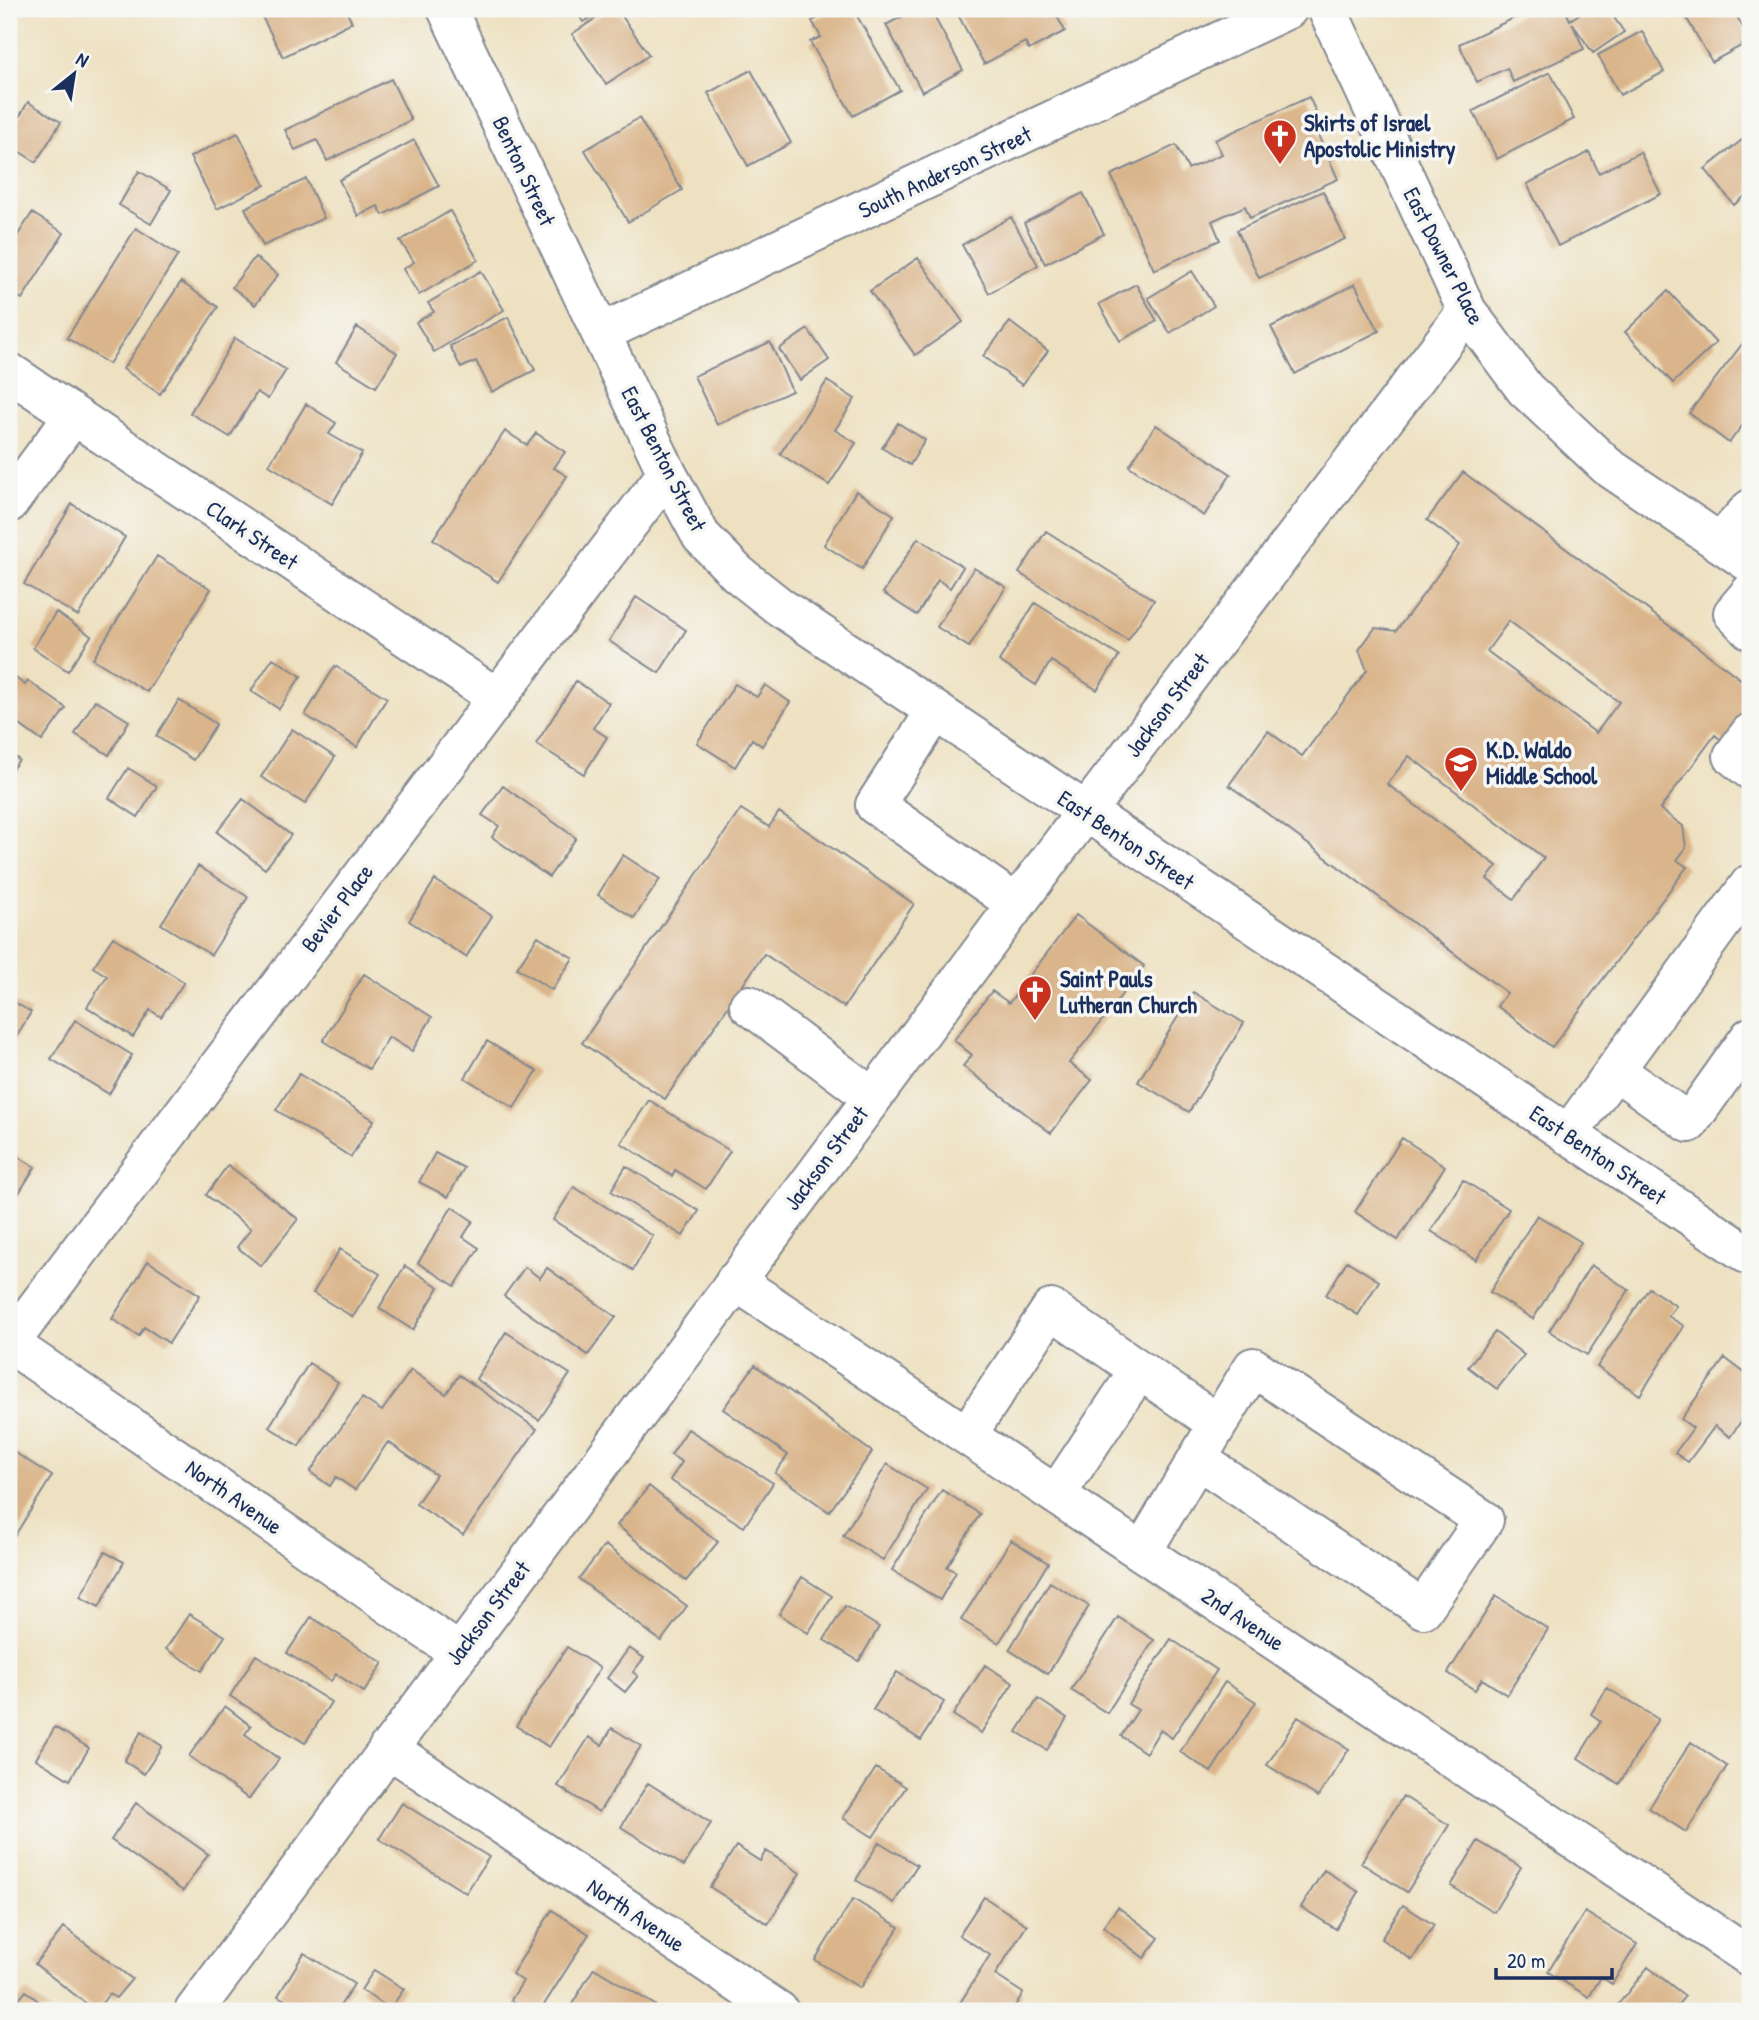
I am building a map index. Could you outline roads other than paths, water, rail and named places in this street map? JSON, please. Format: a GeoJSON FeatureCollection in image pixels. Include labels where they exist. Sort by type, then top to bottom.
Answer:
{"type":"FeatureCollection","features":[{"type":"Feature","properties":{"kind":"street","name":"Benton Street"},"geometry":{"type":"LineString","coordinates":[[447,9],[601,333]]}},
{"type":"Feature","properties":{"kind":"street","name":"South Anderson Street"},"geometry":{"type":"LineString","coordinates":[[601,333],[1288,9]]}},
{"type":"Feature","properties":{"kind":"street","name":"East Downer Place"},"geometry":{"type":"LineString","coordinates":[[1327,9],[1467,311],[1525,389],[1607,466],[1735,553]]}},
{"type":"Feature","properties":{"kind":"street","name":"Jackson Street"},"geometry":{"type":"LineString","coordinates":[[194,2011],[458,1652],[1084,813],[1467,311]]}},
{"type":"Feature","properties":{"kind":"street","name":"East Benton Street"},"geometry":{"type":"LineString","coordinates":[[601,333],[667,473],[701,536],[737,573],[779,607],[1750,1256]]}},
{"type":"Feature","properties":{"kind":"street","name":"Clark Street"},"geometry":{"type":"LineString","coordinates":[[9,372],[496,697]]}},
{"type":"Feature","properties":{"kind":"street"},"geometry":{"type":"LineString","coordinates":[[9,503],[73,416]]}},
{"type":"Feature","properties":{"kind":"street","name":"Bevier Place"},"geometry":{"type":"LineString","coordinates":[[9,1343],[667,473]]}},
{"type":"Feature","properties":{"kind":"street"},"geometry":{"type":"LineString","coordinates":[[1735,553],[1750,509]]}},
{"type":"Feature","properties":{"kind":"street"},"geometry":{"type":"LineString","coordinates":[[1750,593],[1732,613],[1750,630]]}},
{"type":"Feature","properties":{"kind":"street"},"geometry":{"type":"LineString","coordinates":[[935,712],[875,805],[1016,904]]}},
{"type":"Feature","properties":{"kind":"street"},"geometry":{"type":"LineString","coordinates":[[1750,733],[1733,755],[1750,770]]}},
{"type":"Feature","properties":{"kind":"street"},"geometry":{"type":"LineString","coordinates":[[1568,1135],[1750,884]]}},
{"type":"Feature","properties":{"kind":"street"},"geometry":{"type":"LineString","coordinates":[[749,1005],[872,1097]]}},
{"type":"Feature","properties":{"kind":"street"},"geometry":{"type":"LineString","coordinates":[[1615,1070],[1689,1123],[1750,1037]]}},
{"type":"Feature","properties":{"kind":"street","name":"2nd Avenue"},"geometry":{"type":"LineString","coordinates":[[735,1281],[1750,1957]]}},
{"type":"Feature","properties":{"kind":"street"},"geometry":{"type":"LineString","coordinates":[[967,1435],[1051,1310],[1218,1424]]}},
{"type":"Feature","properties":{"kind":"street","name":"North Avenue"},"geometry":{"type":"LineString","coordinates":[[9,1343],[458,1652]]}},
{"type":"Feature","properties":{"kind":"street"},"geometry":{"type":"LineString","coordinates":[[1142,1552],[1197,1459],[1218,1424],[1253,1367],[1484,1520],[1423,1609],[1197,1459]]}},
{"type":"Feature","properties":{"kind":"street"},"geometry":{"type":"LineString","coordinates":[[1056,1495],[1139,1370]]}},
{"type":"Feature","properties":{"kind":"street","name":"North Avenue"},"geometry":{"type":"LineString","coordinates":[[388,1748],[779,2011]]}},
{"type":"Feature","properties":{"kind":"place","name":"Skirts of Israel Apostolic Ministry"},"geometry":{"type":"Point","coordinates":[1280,166]}},
{"type":"Feature","properties":{"kind":"place","name":"K.D. Waldo Middle School"},"geometry":{"type":"Point","coordinates":[1461,793]}},
{"type":"Feature","properties":{"kind":"place","name":"Saint Pauls Lutheran Church"},"geometry":{"type":"Point","coordinates":[1035,1022]}}]}
